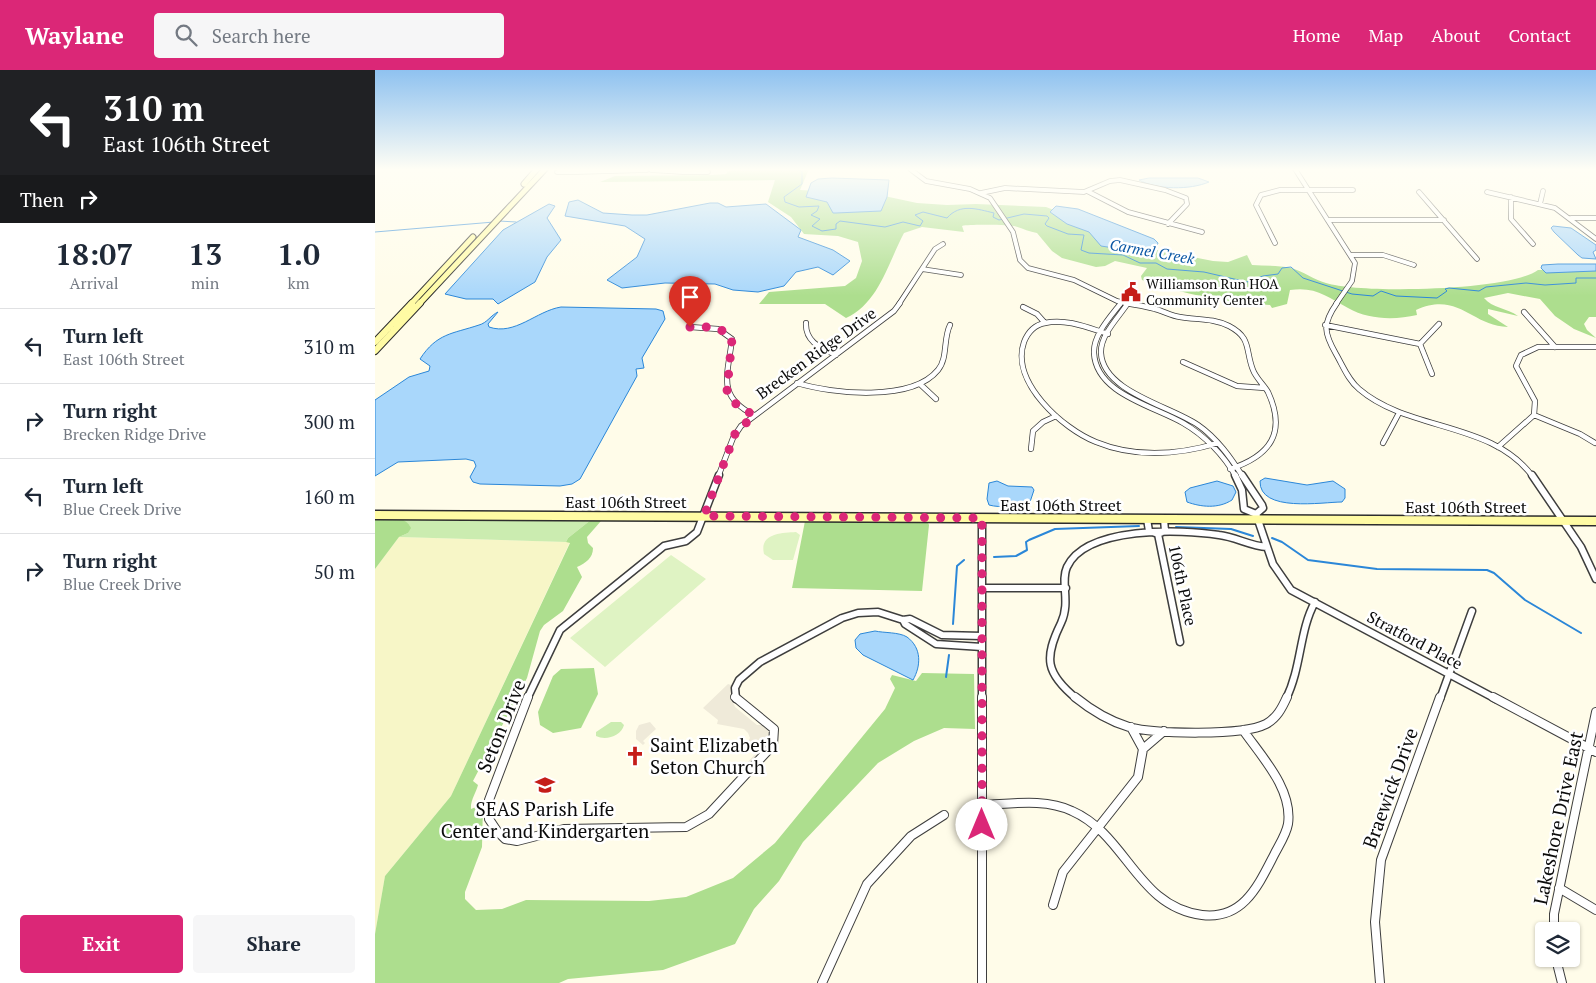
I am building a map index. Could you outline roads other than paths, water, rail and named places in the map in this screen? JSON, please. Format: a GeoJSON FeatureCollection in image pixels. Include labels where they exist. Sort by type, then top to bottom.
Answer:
{"type":"FeatureCollection","features":[{"type":"Feature","properties":{"kind":"street"},"geometry":{"type":"LineString","coordinates":[[375,342],[497,212]]}},
{"type":"Feature","properties":{"kind":"street"},"geometry":{"type":"LineString","coordinates":[[375,351],[504,212]]}},
{"type":"Feature","properties":{"kind":"street"},"geometry":{"type":"LineString","coordinates":[[1001,212],[1015,238],[1018,258],[1024,265],[1033,270],[1074,280],[1106,297],[1121,302],[1179,317],[1210,319],[1235,329],[1248,344],[1251,365],[1265,388],[1276,418],[1275,435],[1263,453],[1229,469]]}},
{"type":"Feature","properties":{"kind":"street"},"geometry":{"type":"LineString","coordinates":[[1131,212],[1168,224],[1202,232]]}},
{"type":"Feature","properties":{"kind":"street"},"geometry":{"type":"LineString","coordinates":[[1168,224],[1180,212]]}},
{"type":"Feature","properties":{"kind":"street"},"geometry":{"type":"LineString","coordinates":[[1259,212],[1275,243]]}},
{"type":"Feature","properties":{"kind":"street"},"geometry":{"type":"LineString","coordinates":[[1323,212],[1355,262],[1356,271],[1325,325],[1326,336],[1344,369],[1358,388],[1380,404],[1399,413],[1477,437],[1498,447],[1516,459],[1531,474],[1563,521],[1586,556],[1596,578]]}},
{"type":"Feature","properties":{"kind":"street"},"geometry":{"type":"LineString","coordinates":[[1437,212],[1477,259]]}},
{"type":"Feature","properties":{"kind":"street"},"geometry":{"type":"LineString","coordinates":[[1508,212],[1510,218],[1533,244]]}},
{"type":"Feature","properties":{"kind":"street"},"geometry":{"type":"LineString","coordinates":[[1562,212],[1596,239]]}},
{"type":"Feature","properties":{"kind":"street"},"geometry":{"type":"LineString","coordinates":[[1571,218],[1596,218]]}},
{"type":"Feature","properties":{"kind":"street"},"geometry":{"type":"LineString","coordinates":[[1329,220],[1444,220]]}},
{"type":"Feature","properties":{"kind":"street","name":"Brecken Ridge Drive"},"geometry":{"type":"LineString","coordinates":[[704,516],[735,434],[754,415],[894,311],[935,249],[943,244]]}},
{"type":"Feature","properties":{"kind":"street"},"geometry":{"type":"LineString","coordinates":[[1351,255],[1383,255],[1415,265]]}},
{"type":"Feature","properties":{"kind":"street"},"geometry":{"type":"LineString","coordinates":[[922,269],[961,275]]}},
{"type":"Feature","properties":{"kind":"street"},"geometry":{"type":"LineString","coordinates":[[1121,302],[1095,346],[1094,358],[1100,371],[1108,381],[1125,394],[1182,421],[1210,446],[1229,469],[1242,490],[1244,509],[1257,517],[1263,508],[1261,502],[1238,466],[1218,443],[1183,415],[1133,392],[1117,381],[1106,369],[1101,356],[1103,345],[1127,303]]}},
{"type":"Feature","properties":{"kind":"street"},"geometry":{"type":"LineString","coordinates":[[1023,307],[1037,314],[1045,323]]}},
{"type":"Feature","properties":{"kind":"street"},"geometry":{"type":"LineString","coordinates":[[1524,312],[1555,347]]}},
{"type":"Feature","properties":{"kind":"street"},"geometry":{"type":"LineString","coordinates":[[1108,334],[1063,322],[1045,323],[1033,327],[1027,334],[1023,360],[1028,379],[1034,391],[1057,416],[1089,439],[1128,451],[1171,454],[1218,443]]}},
{"type":"Feature","properties":{"kind":"street"},"geometry":{"type":"LineString","coordinates":[[806,323],[805,330],[809,339],[836,355]]}},
{"type":"Feature","properties":{"kind":"street"},"geometry":{"type":"LineString","coordinates":[[1420,344],[1439,324]]}},
{"type":"Feature","properties":{"kind":"street"},"geometry":{"type":"LineString","coordinates":[[797,382],[816,390],[839,391],[894,391],[921,384],[931,378],[941,367],[945,334],[950,325]]}},
{"type":"Feature","properties":{"kind":"street"},"geometry":{"type":"LineString","coordinates":[[1325,325],[1420,344]]}},
{"type":"Feature","properties":{"kind":"street"},"geometry":{"type":"LineString","coordinates":[[690,327],[718,328],[732,339],[727,390],[735,404],[754,415]]}},
{"type":"Feature","properties":{"kind":"street"},"geometry":{"type":"LineString","coordinates":[[1420,344],[1432,374]]}},
{"type":"Feature","properties":{"kind":"street"},"geometry":{"type":"LineString","coordinates":[[1498,447],[1534,416],[1535,401],[1516,366],[1518,359],[1531,349],[1595,347]]}},
{"type":"Feature","properties":{"kind":"street"},"geometry":{"type":"LineString","coordinates":[[1183,362],[1237,386],[1265,388]]}},
{"type":"Feature","properties":{"kind":"street"},"geometry":{"type":"LineString","coordinates":[[921,384],[936,400]]}},
{"type":"Feature","properties":{"kind":"street"},"geometry":{"type":"LineString","coordinates":[[1383,444],[1399,413]]}},
{"type":"Feature","properties":{"kind":"street"},"geometry":{"type":"LineString","coordinates":[[1031,449],[1033,431],[1043,422],[1057,416]]}},
{"type":"Feature","properties":{"kind":"street"},"geometry":{"type":"LineString","coordinates":[[1534,416],[1580,434],[1595,443]]}},
{"type":"Feature","properties":{"kind":"street","name":"East 106th Street"},"geometry":{"type":"LineString","coordinates":[[375,515],[1147,519],[1257,517],[1596,521]]}},
{"type":"Feature","properties":{"kind":"street","name":"Seton Drive"},"geometry":{"type":"LineString","coordinates":[[704,516],[697,532],[692,538],[664,546],[560,630],[522,710],[489,800],[489,819],[505,839],[529,839],[564,829],[675,828],[697,822],[709,814],[773,745],[774,729],[736,700],[735,690],[740,678],[768,659],[842,618],[858,613],[878,612],[903,620],[910,619],[942,635],[982,636]]}},
{"type":"Feature","properties":{"kind":"street","name":"Stratford Place"},"geometry":{"type":"LineString","coordinates":[[1257,517],[1281,580],[1291,590],[1592,750]]}},
{"type":"Feature","properties":{"kind":"street"},"geometry":{"type":"LineString","coordinates":[[982,518],[982,983]]}},
{"type":"Feature","properties":{"kind":"street","name":"106th Place"},"geometry":{"type":"LineString","coordinates":[[1147,519],[1149,531],[1158,534],[1165,531],[1164,519]]}},
{"type":"Feature","properties":{"kind":"street","name":"106th Place"},"geometry":{"type":"LineString","coordinates":[[1158,534],[1180,642]]}},
{"type":"Feature","properties":{"kind":"street"},"geometry":{"type":"LineString","coordinates":[[1267,547],[1251,546],[1222,535],[1120,535],[1091,544],[1082,550],[1067,567],[1067,605],[1065,616],[1052,637],[1048,651],[1049,663],[1053,673],[1063,688],[1074,698],[1131,727],[1164,731],[1251,730],[1265,725],[1276,716],[1285,702],[1300,663],[1306,620],[1315,602]]}},
{"type":"Feature","properties":{"kind":"street"},"geometry":{"type":"LineString","coordinates":[[982,588],[1066,588]]}},
{"type":"Feature","properties":{"kind":"street","name":"Braewick Drive"},"geometry":{"type":"LineString","coordinates":[[1380,983],[1374,932],[1375,891],[1381,860],[1472,611]]}},
{"type":"Feature","properties":{"kind":"street","name":"Seton Drive"},"geometry":{"type":"LineString","coordinates":[[903,620],[905,624],[936,644],[982,647]]}},
{"type":"Feature","properties":{"kind":"street","name":"Lakeshore Drive East"},"geometry":{"type":"LineString","coordinates":[[1554,922],[1559,888],[1592,750],[1596,712]]}},
{"type":"Feature","properties":{"kind":"street"},"geometry":{"type":"LineString","coordinates":[[1053,905],[1063,872],[1138,778],[1143,749],[1131,727]]}},
{"type":"Feature","properties":{"kind":"street"},"geometry":{"type":"LineString","coordinates":[[982,805],[1050,805],[1063,807],[1079,814],[1098,828],[1146,888],[1161,900],[1180,911],[1201,916],[1223,915],[1240,907],[1251,898],[1259,887],[1284,836],[1288,822],[1287,807],[1283,794],[1243,730]]}},
{"type":"Feature","properties":{"kind":"street"},"geometry":{"type":"LineString","coordinates":[[1143,749],[1164,731]]}},
{"type":"Feature","properties":{"kind":"street"},"geometry":{"type":"LineString","coordinates":[[822,983],[867,884],[911,836],[943,815]]}},
{"type":"Feature","properties":{"kind":"street"},"geometry":{"type":"LineString","coordinates":[[1559,888],[1596,910]]}},
{"type":"Feature","properties":{"kind":"street"},"geometry":{"type":"LineString","coordinates":[[1558,967],[1563,983]]}},
{"type":"Feature","properties":{"kind":"water"},"geometry":{"type":"Polygon","coordinates":[[[536,212],[551,212],[547,218],[561,240],[547,257],[535,282],[498,304],[493,299],[466,299],[445,294],[503,230],[536,212]]]}},
{"type":"Feature","properties":{"kind":"water"},"geometry":{"type":"Polygon","coordinates":[[[566,212],[647,215],[665,212],[776,212],[801,230],[798,237],[833,250],[850,261],[833,275],[818,267],[796,272],[784,286],[758,292],[733,290],[715,284],[665,283],[622,288],[607,280],[637,257],[645,239],[625,226],[565,216],[566,212]]]}},
{"type":"Feature","properties":{"kind":"water"},"geometry":{"type":"Polygon","coordinates":[[[832,212],[866,212],[833,213],[832,212]]]}},
{"type":"Feature","properties":{"kind":"water"},"geometry":{"type":"Polygon","coordinates":[[[1050,212],[1085,212],[1154,239],[1158,243],[1156,249],[1146,253],[1101,246],[1089,232],[1067,224],[1050,212]]]}},
{"type":"Feature","properties":{"kind":"water"},"geometry":{"type":"Polygon","coordinates":[[[1553,226],[1571,228],[1596,245],[1596,250],[1593,252],[1596,259],[1582,258],[1578,255],[1554,232],[1551,228],[1553,226]]]}},
{"type":"Feature","properties":{"kind":"water"},"geometry":{"type":"Polygon","coordinates":[[[1596,264],[1596,271],[1546,273],[1541,268],[1542,265],[1596,264]]]}},
{"type":"Feature","properties":{"kind":"water"},"geometry":{"type":"Polygon","coordinates":[[[561,307],[656,309],[663,311],[665,319],[642,358],[644,368],[636,369],[637,376],[580,479],[572,484],[560,486],[480,484],[473,482],[470,477],[476,466],[474,461],[466,459],[398,462],[375,476],[375,400],[409,377],[429,371],[430,366],[420,359],[426,350],[439,339],[482,324],[498,312],[488,324],[489,327],[499,329],[517,326],[552,309],[561,307]]]}},
{"type":"Feature","properties":{"kind":"water"},"geometry":{"type":"Polygon","coordinates":[[[1265,478],[1307,485],[1333,481],[1345,489],[1345,498],[1342,502],[1293,504],[1280,502],[1270,498],[1262,491],[1260,481],[1265,478]]]}},
{"type":"Feature","properties":{"kind":"water"},"geometry":{"type":"Polygon","coordinates":[[[997,481],[1008,486],[1032,487],[1034,490],[1030,502],[1010,506],[989,505],[987,499],[989,483],[997,481]]]}},
{"type":"Feature","properties":{"kind":"water"},"geometry":{"type":"Polygon","coordinates":[[[1217,481],[1233,486],[1236,492],[1232,500],[1215,506],[1187,502],[1185,492],[1190,488],[1217,481]]]}},
{"type":"Feature","properties":{"kind":"water"},"geometry":{"type":"Polygon","coordinates":[[[875,631],[900,634],[912,641],[919,657],[918,669],[913,680],[863,655],[856,648],[855,640],[860,634],[875,631]]]}},
{"type":"Feature","properties":{"kind":"waterway","name":"Carmel Creek"},"geometry":{"type":"LineString","coordinates":[[816,212],[811,215],[820,219],[812,226],[822,231],[836,229],[836,224],[840,221],[885,227],[903,222],[920,226],[923,221],[915,215],[923,212],[947,218],[954,212]]}},
{"type":"Feature","properties":{"kind":"waterway","name":"Carmel Creek"},"geometry":{"type":"LineString","coordinates":[[988,212],[994,213],[993,217],[999,220],[1024,214],[1047,216],[1049,218],[1045,224],[1047,226],[1068,234],[1084,235],[1081,250],[1089,253],[1123,255],[1140,263],[1156,263],[1167,269],[1204,272],[1247,282],[1263,276],[1278,274],[1282,268],[1291,267],[1303,278],[1352,294],[1373,296],[1381,291],[1396,296],[1437,298],[1447,291],[1445,289],[1449,288],[1479,291],[1486,287],[1526,283],[1545,285],[1576,283],[1576,278],[1596,278]]}},
{"type":"Feature","properties":{"kind":"waterway"},"geometry":{"type":"LineString","coordinates":[[499,221],[516,222]]}},
{"type":"Feature","properties":{"kind":"waterway"},"geometry":{"type":"LineString","coordinates":[[375,232],[494,222]]}},
{"type":"Feature","properties":{"kind":"waterway"},"geometry":{"type":"LineString","coordinates":[[994,557],[1016,556],[1027,550],[1026,542],[1055,529],[1139,526]]}},
{"type":"Feature","properties":{"kind":"waterway"},"geometry":{"type":"LineString","coordinates":[[1176,527],[1231,529],[1253,536]]}},
{"type":"Feature","properties":{"kind":"waterway"},"geometry":{"type":"LineString","coordinates":[[1272,538],[1282,542],[1308,560],[1377,569],[1487,570],[1494,573],[1525,600],[1581,633]]}},
{"type":"Feature","properties":{"kind":"waterway"},"geometry":{"type":"LineString","coordinates":[[953,624],[957,566],[964,560]]}},
{"type":"Feature","properties":{"kind":"waterway"},"geometry":{"type":"LineString","coordinates":[[946,677],[949,655]]}},
{"type":"Feature","properties":{"kind":"place","name":"Williamson Run HOA Community Center"},"geometry":{"type":"Point","coordinates":[1131,292]}},
{"type":"Feature","properties":{"kind":"place","name":"Saint Elizabeth Seton Church"},"geometry":{"type":"Point","coordinates":[635,756]}},
{"type":"Feature","properties":{"kind":"place","name":"SEAS Parish Life Center and Kindergarten"},"geometry":{"type":"Point","coordinates":[545,785]}}]}
